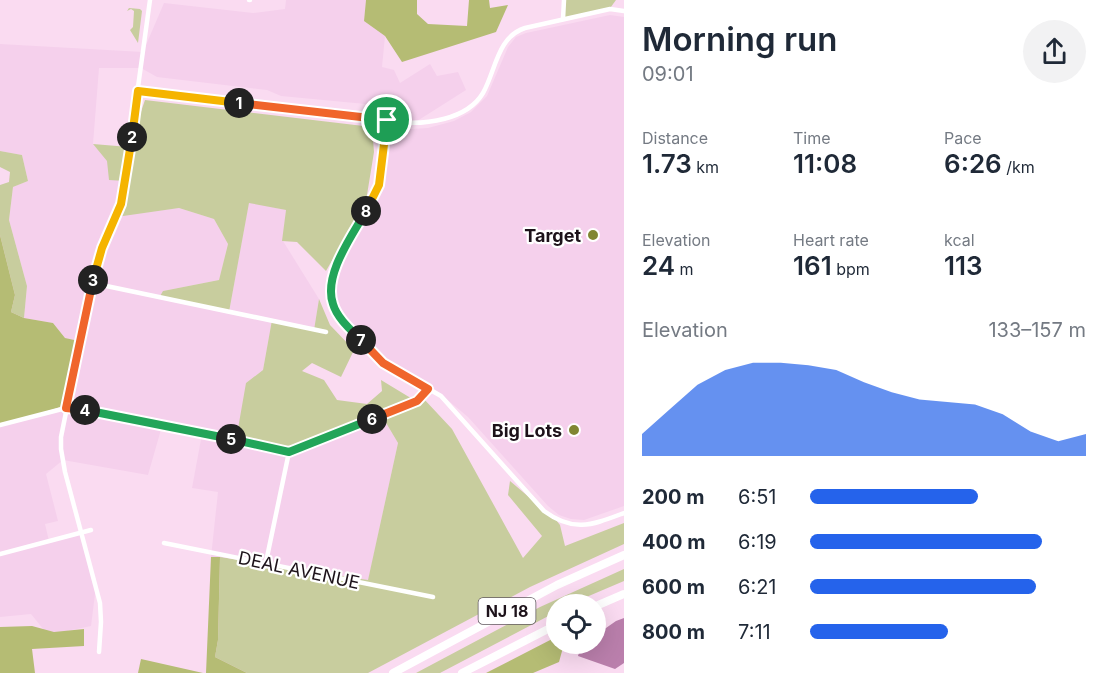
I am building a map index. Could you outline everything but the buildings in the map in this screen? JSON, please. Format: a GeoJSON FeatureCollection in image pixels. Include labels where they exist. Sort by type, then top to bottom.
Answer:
{"type":"FeatureCollection","features":[{"type":"Feature","properties":{"kind":"highway","name":"NJ 18"},"geometry":{"type":"LineString","coordinates":[[393,673],[515,607],[624,555]]}},
{"type":"Feature","properties":{"kind":"highway"},"geometry":{"type":"LineString","coordinates":[[606,602],[624,594]]}},
{"type":"Feature","properties":{"kind":"highway","name":"NJ 18"},"geometry":{"type":"LineString","coordinates":[[462,673],[546,630]]}},
{"type":"Feature","properties":{"kind":"street"},"geometry":{"type":"LineString","coordinates":[[99,652],[100,603],[61,449],[61,437],[92,283],[102,248],[123,196],[150,0]]}},
{"type":"Feature","properties":{"kind":"street"},"geometry":{"type":"LineString","coordinates":[[563,19],[564,0]]}},
{"type":"Feature","properties":{"kind":"street"},"geometry":{"type":"LineString","coordinates":[[138,91],[411,123],[427,122],[452,116],[468,107],[483,93],[509,37],[525,28],[563,19],[610,9],[624,11]]}},
{"type":"Feature","properties":{"kind":"street"},"geometry":{"type":"LineString","coordinates":[[387,120],[379,185],[334,270],[330,282],[333,306],[383,363],[441,396],[533,500],[556,520],[570,525],[584,526],[624,513]]}},
{"type":"Feature","properties":{"kind":"street"},"geometry":{"type":"LineString","coordinates":[[92,283],[326,332]]}},
{"type":"Feature","properties":{"kind":"street"},"geometry":{"type":"LineString","coordinates":[[0,425],[66,408],[106,413],[289,452],[417,401],[428,389]]}},
{"type":"Feature","properties":{"kind":"street"},"geometry":{"type":"LineString","coordinates":[[266,562],[289,452]]}},
{"type":"Feature","properties":{"kind":"street"},"geometry":{"type":"LineString","coordinates":[[0,554],[91,530]]}},
{"type":"Feature","properties":{"kind":"street","name":"DEAL AVENUE"},"geometry":{"type":"LineString","coordinates":[[164,543],[433,597]]}},
{"type":"Feature","properties":{"kind":"shaded area"},"geometry":{"type":"Polygon","coordinates":[[[286,0],[366,0],[364,21],[385,36],[382,67],[394,70],[400,83],[430,64],[437,76],[458,72],[466,90],[414,123],[375,119],[376,105],[281,96],[267,90],[157,77],[141,68],[99,68],[93,144],[126,181],[116,216],[179,208],[214,219],[228,244],[219,280],[163,291],[229,312],[249,202],[286,210],[283,241],[319,299],[314,330],[272,321],[263,370],[246,383],[382,416],[398,443],[368,581],[211,557],[218,492],[192,488],[202,434],[162,426],[148,475],[63,460],[46,474],[58,521],[45,524],[49,541],[81,532],[96,586],[91,626],[48,635],[31,614],[0,617],[0,426],[79,341],[65,338],[53,323],[24,318],[27,286],[9,220],[13,187],[28,181],[22,155],[0,151],[0,44],[143,52],[164,3],[253,13],[285,9],[286,0]]]}},
{"type":"Feature","properties":{"kind":"shaded area"},"geometry":{"type":"Polygon","coordinates":[[[610,15],[624,17],[624,506],[584,520],[559,515],[548,506],[468,417],[431,386],[385,360],[342,312],[335,294],[335,282],[382,187],[390,126],[411,129],[428,128],[454,121],[471,112],[487,96],[508,47],[516,37],[610,15]]]}},
{"type":"Feature","properties":{"kind":"shaded area"},"geometry":{"type":"Polygon","coordinates":[[[624,618],[624,663],[615,669],[578,656],[579,654],[606,654],[606,628],[624,618]]]}},
{"type":"Feature","properties":{"kind":"green space"},"geometry":{"type":"Polygon","coordinates":[[[366,0],[417,0],[417,14],[428,24],[467,26],[469,0],[489,0],[490,8],[508,5],[496,32],[402,62],[385,36],[364,21],[366,0]]]}},
{"type":"Feature","properties":{"kind":"green space"},"geometry":{"type":"Polygon","coordinates":[[[563,0],[616,0],[608,11],[562,20],[563,0]]]}},
{"type":"Feature","properties":{"kind":"green space"},"geometry":{"type":"Polygon","coordinates":[[[129,8],[142,11],[138,43],[130,30],[133,27],[134,11],[131,9],[127,11],[129,8]]]}},
{"type":"Feature","properties":{"kind":"green space"},"geometry":{"type":"Polygon","coordinates":[[[145,100],[372,127],[374,152],[366,201],[326,271],[297,242],[282,241],[286,210],[249,203],[229,312],[159,298],[163,291],[219,280],[228,244],[214,219],[179,208],[116,217],[125,181],[109,180],[107,161],[93,144],[129,147],[145,100]]]}},
{"type":"Feature","properties":{"kind":"green space"},"geometry":{"type":"Polygon","coordinates":[[[0,151],[22,155],[28,181],[13,187],[9,220],[27,286],[24,318],[11,312],[15,295],[0,235],[0,185],[9,182],[10,172],[0,167],[0,151]]]}},
{"type":"Feature","properties":{"kind":"green space"},"geometry":{"type":"Polygon","coordinates":[[[0,235],[15,295],[11,312],[24,318],[53,323],[65,338],[79,341],[67,405],[0,426],[0,235]]]}},
{"type":"Feature","properties":{"kind":"green space"},"geometry":{"type":"Polygon","coordinates":[[[319,299],[330,325],[354,350],[341,377],[312,363],[302,371],[324,380],[337,400],[367,404],[382,391],[381,380],[414,400],[423,398],[452,429],[523,558],[542,536],[508,495],[510,481],[556,520],[560,525],[565,546],[624,523],[624,544],[530,587],[368,673],[247,673],[215,657],[218,640],[220,557],[368,580],[398,443],[382,416],[293,449],[236,440],[246,383],[263,370],[272,320],[314,330],[319,299]]]}},
{"type":"Feature","properties":{"kind":"green space"},"geometry":{"type":"Polygon","coordinates":[[[211,557],[220,557],[218,640],[215,657],[247,673],[206,673],[211,557]]]}},
{"type":"Feature","properties":{"kind":"green space"},"geometry":{"type":"Polygon","coordinates":[[[624,569],[624,581],[593,594],[569,594],[624,569]]]}},
{"type":"Feature","properties":{"kind":"green space"},"geometry":{"type":"Polygon","coordinates":[[[546,604],[546,617],[440,673],[416,673],[546,604]]]}},
{"type":"Feature","properties":{"kind":"green space"},"geometry":{"type":"Polygon","coordinates":[[[32,626],[54,632],[84,629],[84,646],[32,649],[35,673],[0,673],[0,627],[32,626]]]}},
{"type":"Feature","properties":{"kind":"green space"},"geometry":{"type":"Polygon","coordinates":[[[546,642],[546,654],[561,654],[559,662],[533,673],[486,673],[546,642]]]}},
{"type":"Feature","properties":{"kind":"green space"},"geometry":{"type":"Polygon","coordinates":[[[141,659],[203,673],[138,673],[141,659]]]}},
{"type":"Feature","properties":{"kind":"place","name":"Target"},"geometry":{"type":"Point","coordinates":[593,235]}},
{"type":"Feature","properties":{"kind":"place","name":"Big Lots"},"geometry":{"type":"Point","coordinates":[574,430]}},
{"type":"Feature","properties":{"kind":"route"},"geometry":{"type":"LineString","coordinates":[[138,91],[387,120],[379,185],[334,270],[330,282],[330,295],[333,306],[344,322],[383,363],[428,389],[417,401],[289,452],[106,413],[66,408],[95,269],[123,196],[138,91]]}}]}
